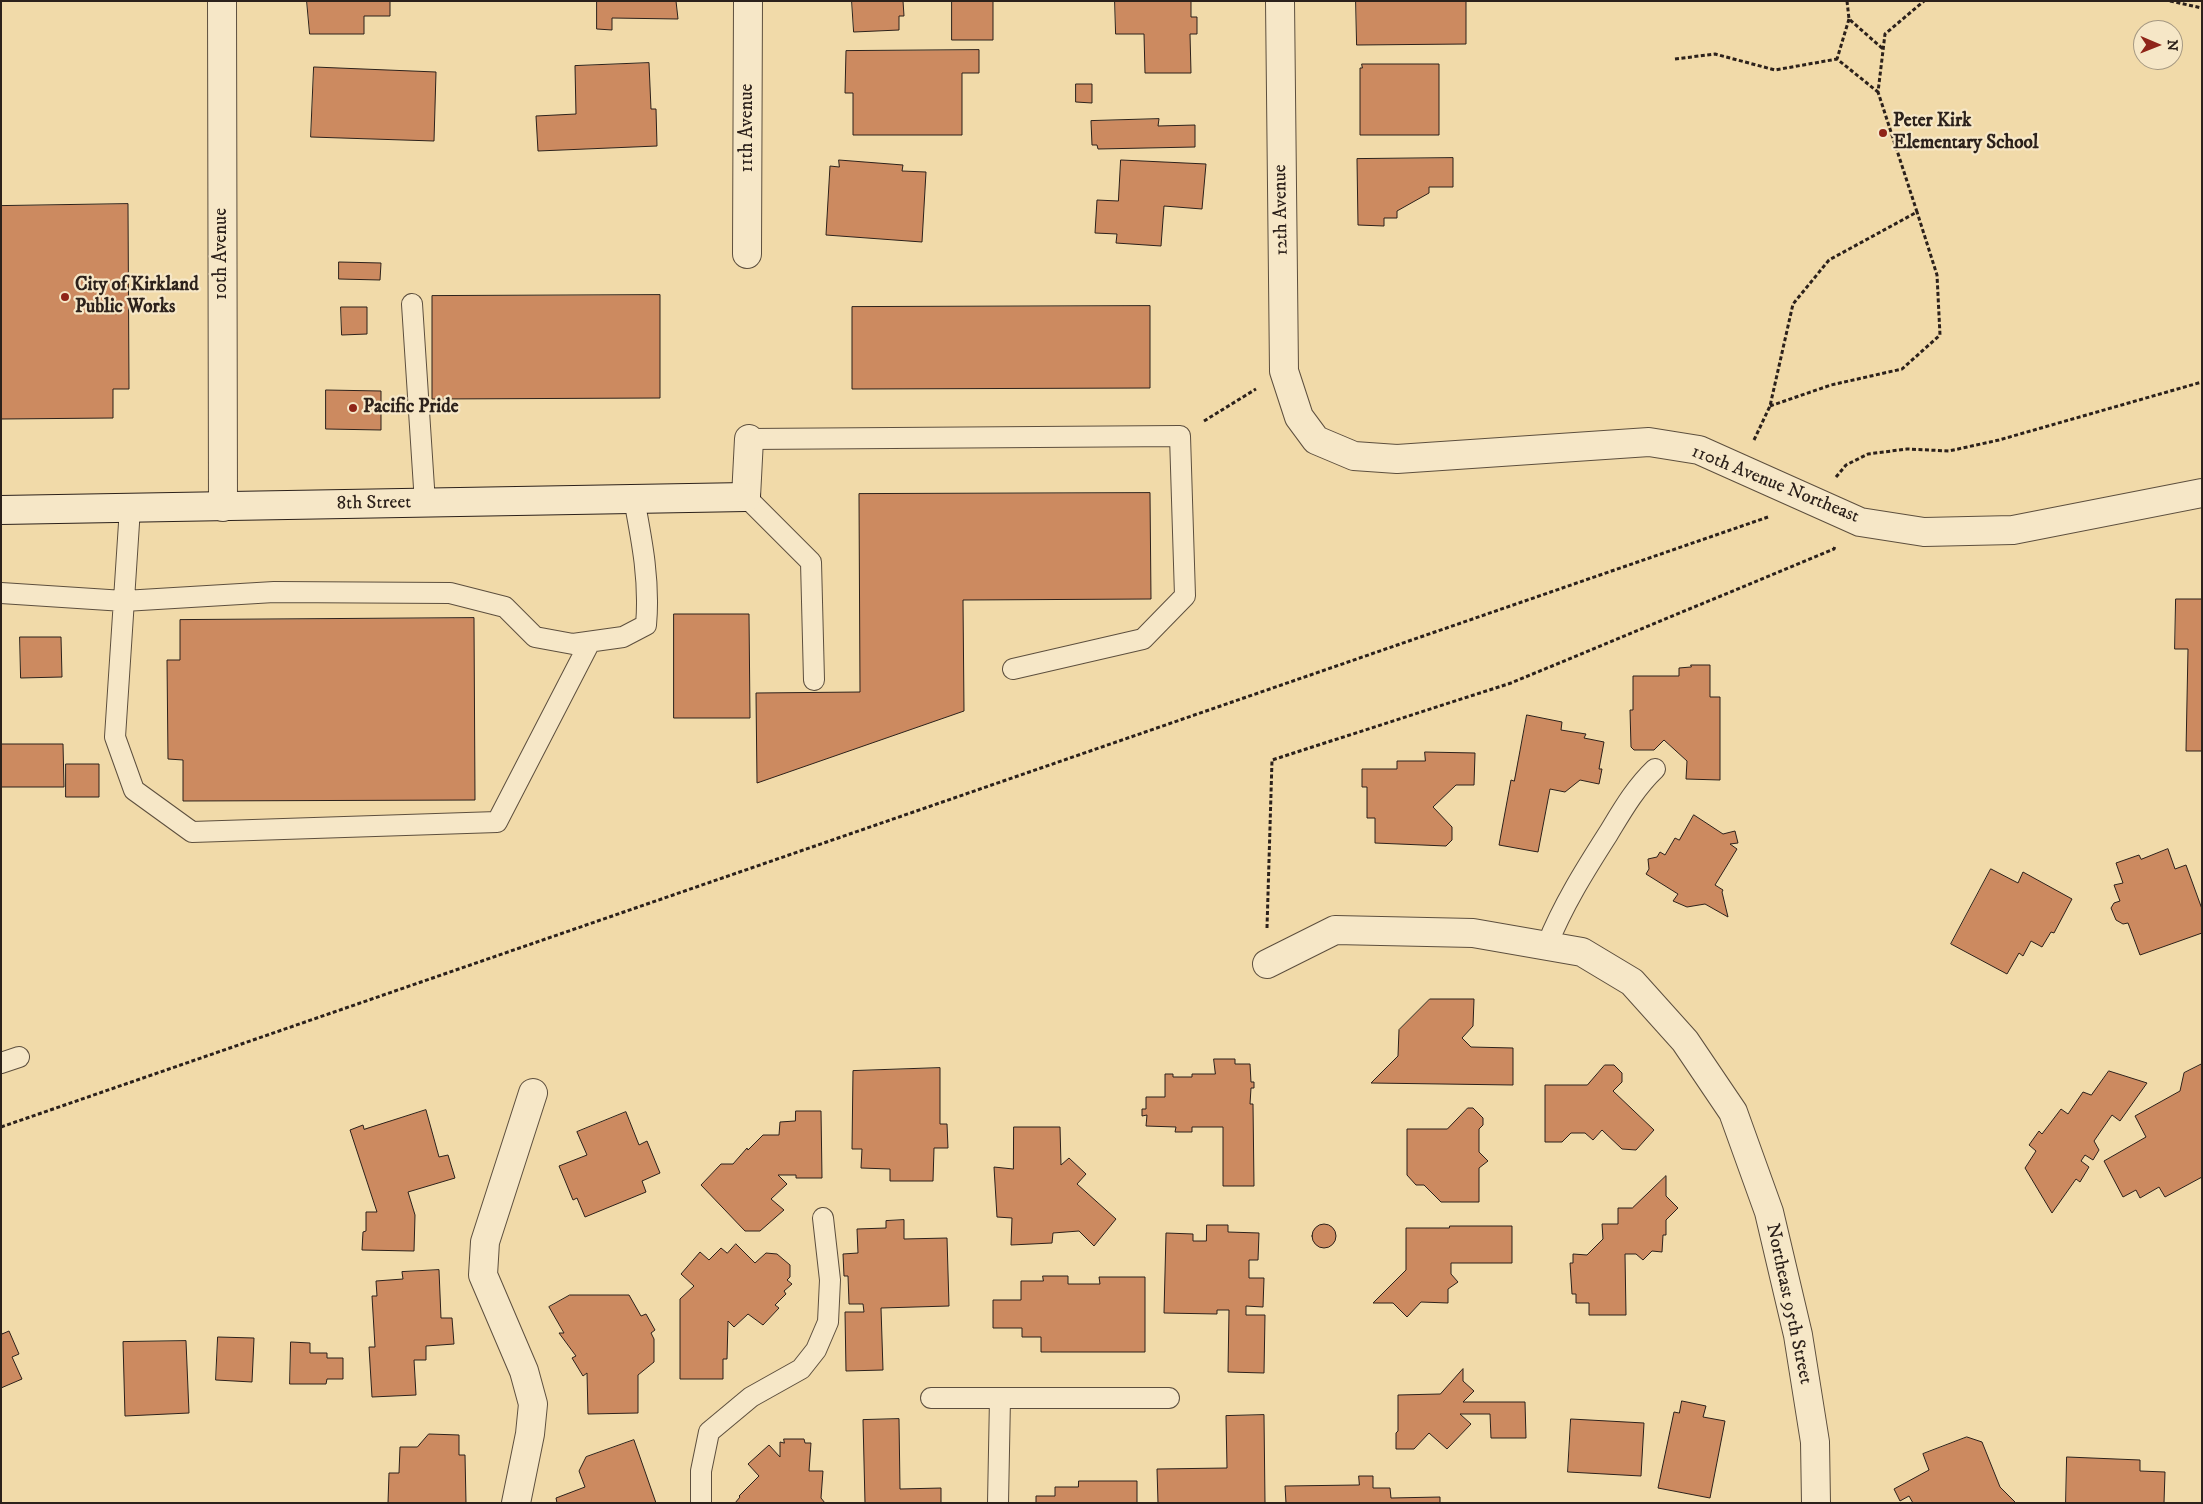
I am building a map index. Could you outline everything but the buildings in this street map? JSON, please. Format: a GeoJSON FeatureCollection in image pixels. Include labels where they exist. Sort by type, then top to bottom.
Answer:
{"type":"FeatureCollection","features":[{"type":"Feature","properties":{"kind":"street","name":"10th Avenue"},"geometry":{"type":"LineString","coordinates":[[222,1],[223,507]]}},
{"type":"Feature","properties":{"kind":"street","name":"11th Avenue"},"geometry":{"type":"LineString","coordinates":[[747,254],[748,1]]}},
{"type":"Feature","properties":{"kind":"street","name":"12th Avenue"},"geometry":{"type":"LineString","coordinates":[[1280,1],[1284,371],[1299,417]]}},
{"type":"Feature","properties":{"kind":"street","name":"110th Avenue Northeast"},"geometry":{"type":"LineString","coordinates":[[1299,417],[1316,440],[1354,456],[1397,459],[1649,442],[1700,450],[1860,522],[1924,532],[2013,530],[2202,493]]}},
{"type":"Feature","properties":{"kind":"street"},"geometry":{"type":"LineString","coordinates":[[746,497],[749,439]]}},
{"type":"Feature","properties":{"kind":"street","name":"8th Street"},"geometry":{"type":"LineString","coordinates":[[1,510],[746,497]]}},
{"type":"Feature","properties":{"kind":"street","name":"Northeast 95th Street"},"geometry":{"type":"LineString","coordinates":[[1267,964],[1335,930],[1473,933],[1582,952],[1632,982],[1686,1041],[1733,1112],[1769,1212],[1798,1335],[1815,1442],[1816,1503]]}},
{"type":"Feature","properties":{"kind":"street"},"geometry":{"type":"LineString","coordinates":[[516,1503],[530,1434],[533,1404],[524,1371],[483,1275],[485,1242],[533,1093]]}},
{"type":"Feature","properties":{"kind":"lane"},"geometry":{"type":"LineString","coordinates":[[412,304],[425,503]]}},
{"type":"Feature","properties":{"kind":"lane"},"geometry":{"type":"LineString","coordinates":[[749,439],[1180,436],[1185,596],[1144,639],[1013,669]]}},
{"type":"Feature","properties":{"kind":"lane"},"geometry":{"type":"LineString","coordinates":[[746,497],[811,562],[814,680]]}},
{"type":"Feature","properties":{"kind":"lane"},"geometry":{"type":"LineString","coordinates":[[1,593],[124,601],[274,592],[450,594],[505,607],[534,638],[572,644],[624,637],[646,625],[648,607],[645,560],[634,499]]}},
{"type":"Feature","properties":{"kind":"lane"},"geometry":{"type":"LineString","coordinates":[[130,508],[115,737],[134,790],[192,832],[497,822],[590,642]]}},
{"type":"Feature","properties":{"kind":"lane"},"geometry":{"type":"LineString","coordinates":[[1547,945],[1559,914],[1576,884],[1640,784],[1655,769]]}},
{"type":"Feature","properties":{"kind":"lane"},"geometry":{"type":"LineString","coordinates":[[701,1503],[701,1471],[710,1432],[751,1397],[801,1369],[816,1350],[828,1322],[830,1280],[823,1218]]}},
{"type":"Feature","properties":{"kind":"lane"},"geometry":{"type":"LineString","coordinates":[[931,1398],[1169,1398]]}},
{"type":"Feature","properties":{"kind":"lane"},"geometry":{"type":"LineString","coordinates":[[998,1503],[1000,1398]]}},
{"type":"Feature","properties":{"kind":"path"},"geometry":{"type":"LineString","coordinates":[[1837,59],[1849,19],[1847,1]]}},
{"type":"Feature","properties":{"kind":"path"},"geometry":{"type":"LineString","coordinates":[[1770,406],[1831,385],[1902,370],[1940,335],[1937,275],[1878,92],[1885,34],[1924,1]]}},
{"type":"Feature","properties":{"kind":"path"},"geometry":{"type":"LineString","coordinates":[[2170,1],[2202,8]]}},
{"type":"Feature","properties":{"kind":"path"},"geometry":{"type":"LineString","coordinates":[[1849,19],[1883,50]]}},
{"type":"Feature","properties":{"kind":"path"},"geometry":{"type":"LineString","coordinates":[[1675,58],[1715,54],[1775,70],[1837,59],[1878,92]]}},
{"type":"Feature","properties":{"kind":"path"},"geometry":{"type":"LineString","coordinates":[[1742,468],[1770,406],[1793,304],[1829,260],[1917,212]]}},
{"type":"Feature","properties":{"kind":"path"},"geometry":{"type":"LineString","coordinates":[[1180,436],[1284,371]]}},
{"type":"Feature","properties":{"kind":"path"},"geometry":{"type":"LineString","coordinates":[[1834,480],[1846,465],[1868,454],[1907,449],[1949,451],[1999,440],[2202,382]]}},
{"type":"Feature","properties":{"kind":"path"},"geometry":{"type":"LineString","coordinates":[[1,1127],[1770,517]]}},
{"type":"Feature","properties":{"kind":"path"},"geometry":{"type":"LineString","coordinates":[[1267,964],[1268,842],[1272,760],[1511,683],[1834,548],[1838,540]]}},
{"type":"Feature","properties":{"kind":"place","name":"Peter Kirk Elementary School"},"geometry":{"type":"Point","coordinates":[1883,133]}},
{"type":"Feature","properties":{"kind":"place","name":"City of Kirkland Public Works"},"geometry":{"type":"Point","coordinates":[65,297]}},
{"type":"Feature","properties":{"kind":"place","name":"Pacific Pride"},"geometry":{"type":"Point","coordinates":[353,408]}}]}
